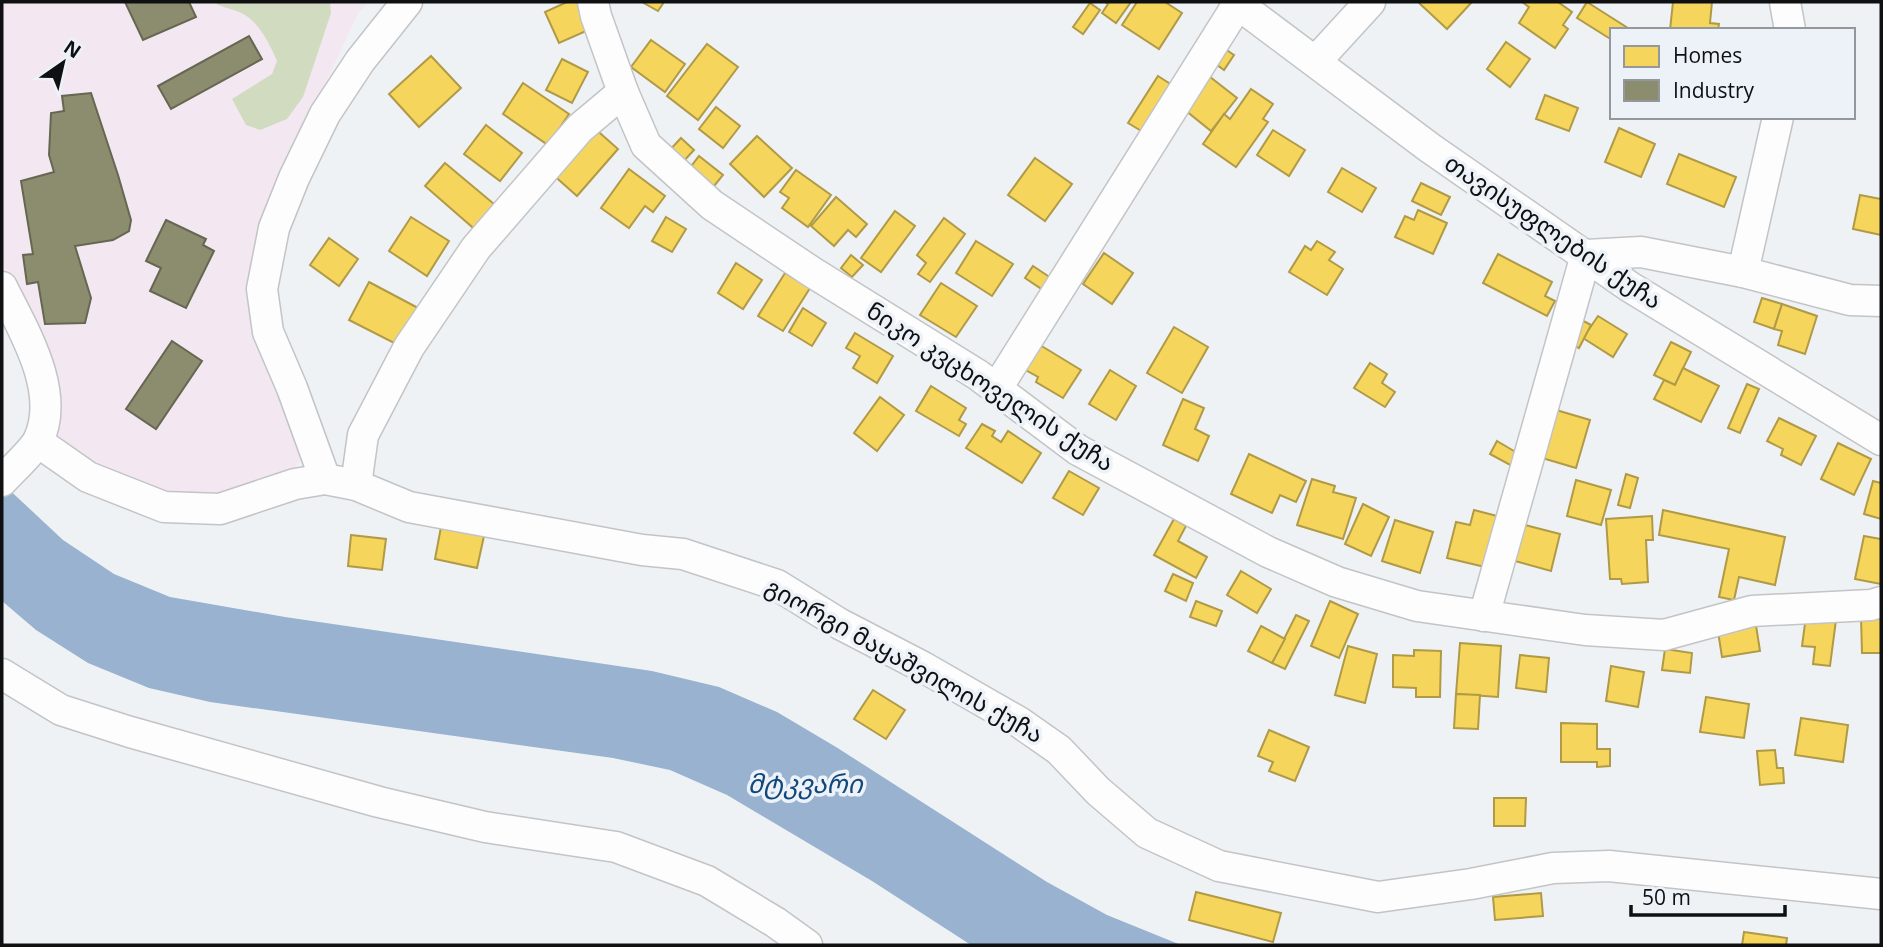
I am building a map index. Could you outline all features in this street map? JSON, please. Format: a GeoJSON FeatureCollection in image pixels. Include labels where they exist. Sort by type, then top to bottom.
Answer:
{"type":"FeatureCollection","features":[{"type":"Feature","properties":{"kind":"street"},"geometry":{"type":"LineString","coordinates":[[325,479],[292,388],[268,332],[262,289],[274,228],[294,178],[325,114],[360,61],[407,2]]}},
{"type":"Feature","properties":{"kind":"street","name":"ნიკო კვცხოველის ქუჩა"},"geometry":{"type":"LineString","coordinates":[[593,2],[623,92],[646,145],[712,205],[812,272],[997,388],[1078,450],[1268,552],[1337,582],[1417,606],[1585,630],[1664,635],[1752,611],[1871,605],[1881,602]]}},
{"type":"Feature","properties":{"kind":"street"},"geometry":{"type":"LineString","coordinates":[[1316,61],[1370,2]]}},
{"type":"Feature","properties":{"kind":"street"},"geometry":{"type":"LineString","coordinates":[[1785,2],[1790,28]]}},
{"type":"Feature","properties":{"kind":"street","name":"თავისუფლების ქუჩა"},"geometry":{"type":"LineString","coordinates":[[997,388],[1237,3],[1430,148],[1630,287],[1881,440]]}},
{"type":"Feature","properties":{"kind":"street"},"geometry":{"type":"LineString","coordinates":[[356,485],[363,435],[409,347],[431,314],[476,248],[580,128],[623,92]]}},
{"type":"Feature","properties":{"kind":"street"},"geometry":{"type":"LineString","coordinates":[[1743,272],[1778,119]]}},
{"type":"Feature","properties":{"kind":"street"},"geometry":{"type":"LineString","coordinates":[[1484,616],[1586,255],[1641,252],[1743,272],[1850,299],[1881,302]]}},
{"type":"Feature","properties":{"kind":"street"},"geometry":{"type":"LineString","coordinates":[[2,287],[37,360],[44,386],[44,418],[38,442],[8,475]]}},
{"type":"Feature","properties":{"kind":"street","name":"გიორგი მაყაშვილის ქუჩა"},"geometry":{"type":"LineString","coordinates":[[38,442],[88,477],[164,507],[220,509],[296,484],[325,479],[356,485],[409,507],[642,550],[683,554],[777,585],[840,624],[923,667],[1019,722],[1059,750],[1098,791],[1147,833],[1219,866],[1378,897],[1471,884],[1553,868],[1609,866],[1881,894]]}},
{"type":"Feature","properties":{"kind":"street"},"geometry":{"type":"LineString","coordinates":[[2,674],[61,710],[130,732],[379,802],[485,827],[616,847],[707,881],[775,922],[807,945]]}},
{"type":"Feature","properties":{"kind":"shaded area"},"geometry":{"type":"Polygon","coordinates":[[[2,2],[369,2],[358,13],[289,163],[253,277],[307,450],[289,478],[224,503],[168,504],[54,444],[28,321],[2,261],[2,2]]]}},
{"type":"Feature","properties":{"kind":"green space"},"geometry":{"type":"Polygon","coordinates":[[[215,2],[330,2],[331,13],[303,97],[287,119],[260,130],[246,125],[232,99],[272,74],[277,61],[264,35],[250,19],[215,2]]]}},
{"type":"Feature","properties":{"kind":"water","name":"მტკვარი"},"geometry":{"type":"Polygon","coordinates":[[[2,483],[63,540],[114,574],[170,597],[285,617],[652,671],[719,687],[777,712],[836,747],[1047,882],[1107,915],[1181,945],[971,945],[872,881],[727,795],[670,770],[613,758],[210,702],[149,688],[88,663],[36,630],[2,601],[2,483]]]}},
{"type":"Feature","properties":{"kind":"building: Homes"},"geometry":{"type":"Polygon","coordinates":[[[567,2],[581,2],[593,28],[559,43],[545,12],[567,2]]]}},
{"type":"Feature","properties":{"kind":"building: Homes"},"geometry":{"type":"Polygon","coordinates":[[[642,2],[664,2],[658,11],[642,2]]]}},
{"type":"Feature","properties":{"kind":"building: Homes"},"geometry":{"type":"Polygon","coordinates":[[[1105,2],[1131,2],[1116,23],[1102,13],[1108,4],[1105,2]]]}},
{"type":"Feature","properties":{"kind":"building: Homes"},"geometry":{"type":"Polygon","coordinates":[[[1137,2],[1165,2],[1182,13],[1159,49],[1122,25],[1137,2]]]}},
{"type":"Feature","properties":{"kind":"building: Homes"},"geometry":{"type":"Polygon","coordinates":[[[1418,2],[1472,2],[1447,29],[1418,2]]]}},
{"type":"Feature","properties":{"kind":"building: Homes"},"geometry":{"type":"Polygon","coordinates":[[[1522,2],[1558,2],[1572,12],[1563,25],[1568,29],[1555,48],[1519,23],[1529,7],[1522,2]]]}},
{"type":"Feature","properties":{"kind":"building: Homes"},"geometry":{"type":"Polygon","coordinates":[[[1587,2],[1628,28],[1610,28],[1610,39],[1577,18],[1587,2]]]}},
{"type":"Feature","properties":{"kind":"building: Homes"},"geometry":{"type":"Polygon","coordinates":[[[1673,2],[1712,2],[1710,23],[1719,24],[1718,28],[1670,28],[1673,2]]]}},
{"type":"Feature","properties":{"kind":"building: Homes"},"geometry":{"type":"Polygon","coordinates":[[[1090,3],[1100,10],[1083,34],[1073,27],[1090,3]]]}},
{"type":"Feature","properties":{"kind":"building: Homes"},"geometry":{"type":"Polygon","coordinates":[[[651,40],[685,64],[665,92],[631,67],[651,40]]]}},
{"type":"Feature","properties":{"kind":"building: Homes"},"geometry":{"type":"Polygon","coordinates":[[[1506,42],[1530,59],[1510,87],[1487,69],[1506,42]]]}},
{"type":"Feature","properties":{"kind":"building: Homes"},"geometry":{"type":"Polygon","coordinates":[[[707,44],[738,67],[698,120],[667,96],[707,44]]]}},
{"type":"Feature","properties":{"kind":"building: Homes"},"geometry":{"type":"Polygon","coordinates":[[[1219,45],[1234,55],[1224,70],[1209,59],[1219,45]]]}},
{"type":"Feature","properties":{"kind":"building: Homes"},"geometry":{"type":"Polygon","coordinates":[[[431,56],[461,88],[419,127],[389,94],[431,56]]]}},
{"type":"Feature","properties":{"kind":"building: Homes"},"geometry":{"type":"Polygon","coordinates":[[[562,59],[588,72],[572,103],[546,90],[562,59]]]}},
{"type":"Feature","properties":{"kind":"building: Homes"},"geometry":{"type":"Polygon","coordinates":[[[1205,73],[1237,98],[1211,131],[1180,106],[1205,73]]]}},
{"type":"Feature","properties":{"kind":"building: Homes"},"geometry":{"type":"Polygon","coordinates":[[[1158,76],[1172,85],[1143,132],[1128,123],[1158,76]]]}},
{"type":"Feature","properties":{"kind":"building: Homes"},"geometry":{"type":"Polygon","coordinates":[[[523,83],[569,114],[548,145],[503,114],[523,83]]]}},
{"type":"Feature","properties":{"kind":"building: Homes"},"geometry":{"type":"Polygon","coordinates":[[[1251,89],[1273,104],[1263,119],[1268,122],[1236,167],[1203,144],[1224,114],[1230,119],[1251,89]]]}},
{"type":"Feature","properties":{"kind":"building: Homes"},"geometry":{"type":"Polygon","coordinates":[[[1545,95],[1578,108],[1569,131],[1536,119],[1545,95]]]}},
{"type":"Feature","properties":{"kind":"building: Homes"},"geometry":{"type":"Polygon","coordinates":[[[716,107],[740,126],[723,148],[699,129],[716,107]]]}},
{"type":"Feature","properties":{"kind":"building: Homes"},"geometry":{"type":"Polygon","coordinates":[[[486,125],[522,153],[500,181],[464,154],[486,125]]]}},
{"type":"Feature","properties":{"kind":"building: Homes"},"geometry":{"type":"Polygon","coordinates":[[[592,126],[618,149],[577,196],[551,173],[592,126]]]}},
{"type":"Feature","properties":{"kind":"building: Homes"},"geometry":{"type":"Polygon","coordinates":[[[1619,128],[1655,144],[1641,177],[1605,162],[1619,128]]]}},
{"type":"Feature","properties":{"kind":"building: Homes"},"geometry":{"type":"Polygon","coordinates":[[[1273,130],[1305,150],[1289,176],[1257,155],[1273,130]]]}},
{"type":"Feature","properties":{"kind":"building: Homes"},"geometry":{"type":"Polygon","coordinates":[[[757,136],[792,168],[764,197],[730,164],[757,136]]]}},
{"type":"Feature","properties":{"kind":"building: Homes"},"geometry":{"type":"Polygon","coordinates":[[[681,138],[694,150],[681,164],[668,152],[681,138]]]}},
{"type":"Feature","properties":{"kind":"building: Homes"},"geometry":{"type":"Polygon","coordinates":[[[1679,154],[1736,177],[1724,207],[1667,184],[1679,154]]]}},
{"type":"Feature","properties":{"kind":"building: Homes"},"geometry":{"type":"Polygon","coordinates":[[[699,156],[723,175],[710,191],[686,173],[699,156]]]}},
{"type":"Feature","properties":{"kind":"building: Homes"},"geometry":{"type":"Polygon","coordinates":[[[1035,158],[1072,184],[1045,221],[1008,195],[1035,158]]]}},
{"type":"Feature","properties":{"kind":"building: Homes"},"geometry":{"type":"Polygon","coordinates":[[[445,163],[500,209],[479,233],[425,186],[445,163]]]}},
{"type":"Feature","properties":{"kind":"building: Homes"},"geometry":{"type":"Polygon","coordinates":[[[1342,168],[1376,188],[1362,212],[1328,192],[1342,168]]]}},
{"type":"Feature","properties":{"kind":"building: Homes"},"geometry":{"type":"Polygon","coordinates":[[[629,169],[665,196],[653,212],[645,206],[629,228],[601,208],[629,169]]]}},
{"type":"Feature","properties":{"kind":"building: Homes"},"geometry":{"type":"Polygon","coordinates":[[[796,170],[831,195],[808,227],[782,208],[789,198],[780,192],[796,170]]]}},
{"type":"Feature","properties":{"kind":"building: Homes"},"geometry":{"type":"Polygon","coordinates":[[[1421,183],[1450,197],[1441,215],[1412,201],[1421,183]]]}},
{"type":"Feature","properties":{"kind":"building: Homes"},"geometry":{"type":"Polygon","coordinates":[[[1860,195],[1881,199],[1881,235],[1853,229],[1860,195]]]}},
{"type":"Feature","properties":{"kind":"building: Homes"},"geometry":{"type":"Polygon","coordinates":[[[836,197],[867,224],[856,237],[848,230],[834,246],[811,226],[836,197]]]}},
{"type":"Feature","properties":{"kind":"building: Homes"},"geometry":{"type":"Polygon","coordinates":[[[1418,210],[1447,223],[1433,254],[1395,237],[1405,216],[1414,220],[1418,210]]]}},
{"type":"Feature","properties":{"kind":"building: Homes"},"geometry":{"type":"Polygon","coordinates":[[[895,211],[915,226],[881,272],[861,258],[895,211]]]}},
{"type":"Feature","properties":{"kind":"building: Homes"},"geometry":{"type":"Polygon","coordinates":[[[411,217],[449,241],[427,276],[389,251],[411,217]]]}},
{"type":"Feature","properties":{"kind":"building: Homes"},"geometry":{"type":"Polygon","coordinates":[[[666,217],[686,229],[672,252],[652,241],[666,217]]]}},
{"type":"Feature","properties":{"kind":"building: Homes"},"geometry":{"type":"Polygon","coordinates":[[[944,218],[965,234],[930,282],[918,274],[926,263],[917,255],[944,218]]]}},
{"type":"Feature","properties":{"kind":"building: Homes"},"geometry":{"type":"Polygon","coordinates":[[[329,238],[358,259],[339,286],[310,265],[329,238]]]}},
{"type":"Feature","properties":{"kind":"building: Homes"},"geometry":{"type":"Polygon","coordinates":[[[976,241],[1013,264],[992,296],[956,273],[976,241]]]}},
{"type":"Feature","properties":{"kind":"building: Homes"},"geometry":{"type":"Polygon","coordinates":[[[1317,241],[1335,252],[1329,260],[1343,269],[1327,295],[1289,272],[1305,246],[1311,250],[1317,241]]]}},
{"type":"Feature","properties":{"kind":"building: Homes"},"geometry":{"type":"Polygon","coordinates":[[[1104,253],[1133,273],[1112,304],[1083,284],[1104,253]]]}},
{"type":"Feature","properties":{"kind":"building: Homes"},"geometry":{"type":"Polygon","coordinates":[[[1498,254],[1552,282],[1545,296],[1555,301],[1547,316],[1483,283],[1498,254]]]}},
{"type":"Feature","properties":{"kind":"building: Homes"},"geometry":{"type":"Polygon","coordinates":[[[851,255],[863,265],[852,277],[841,268],[851,255]]]}},
{"type":"Feature","properties":{"kind":"building: Homes"},"geometry":{"type":"Polygon","coordinates":[[[736,263],[762,280],[743,309],[718,293],[736,263]]]}},
{"type":"Feature","properties":{"kind":"building: Homes"},"geometry":{"type":"Polygon","coordinates":[[[1033,266],[1051,278],[1043,290],[1025,278],[1033,266]]]}},
{"type":"Feature","properties":{"kind":"building: Homes"},"geometry":{"type":"Polygon","coordinates":[[[785,273],[810,288],[783,331],[758,316],[785,273]]]}},
{"type":"Feature","properties":{"kind":"building: Homes"},"geometry":{"type":"Polygon","coordinates":[[[369,282],[420,309],[400,346],[349,320],[369,282]]]}},
{"type":"Feature","properties":{"kind":"building: Homes"},"geometry":{"type":"Polygon","coordinates":[[[941,283],[977,306],[956,337],[920,315],[941,283]]]}},
{"type":"Feature","properties":{"kind":"building: Homes"},"geometry":{"type":"Polygon","coordinates":[[[1762,298],[1782,304],[1774,329],[1754,322],[1762,298]]]}},
{"type":"Feature","properties":{"kind":"building: Homes"},"geometry":{"type":"Polygon","coordinates":[[[1782,304],[1817,316],[1805,354],[1778,345],[1782,331],[1774,329],[1782,304]]]}},
{"type":"Feature","properties":{"kind":"building: Homes"},"geometry":{"type":"Polygon","coordinates":[[[803,308],[826,323],[812,346],[789,332],[803,308]]]}},
{"type":"Feature","properties":{"kind":"building: Homes"},"geometry":{"type":"Polygon","coordinates":[[[1598,316],[1627,334],[1613,357],[1583,338],[1598,316]]]}},
{"type":"Feature","properties":{"kind":"building: Homes"},"geometry":{"type":"Polygon","coordinates":[[[1576,317],[1591,325],[1579,348],[1563,339],[1576,317]]]}},
{"type":"Feature","properties":{"kind":"building: Homes"},"geometry":{"type":"Polygon","coordinates":[[[1174,327],[1208,347],[1182,393],[1147,373],[1174,327]]]}},
{"type":"Feature","properties":{"kind":"building: Homes"},"geometry":{"type":"Polygon","coordinates":[[[855,333],[893,356],[877,383],[853,368],[860,356],[846,348],[855,333]]]}},
{"type":"Feature","properties":{"kind":"building: Homes"},"geometry":{"type":"Polygon","coordinates":[[[1035,342],[1081,370],[1063,398],[1036,382],[1038,377],[1020,367],[1035,342]]]}},
{"type":"Feature","properties":{"kind":"building: Homes"},"geometry":{"type":"Polygon","coordinates":[[[1671,342],[1691,352],[1675,385],[1654,375],[1671,342]]]}},
{"type":"Feature","properties":{"kind":"building: Homes"},"geometry":{"type":"Polygon","coordinates":[[[1370,363],[1387,374],[1382,383],[1395,392],[1385,407],[1354,388],[1370,363]]]}},
{"type":"Feature","properties":{"kind":"building: Homes"},"geometry":{"type":"Polygon","coordinates":[[[1683,368],[1719,386],[1701,422],[1654,399],[1664,380],[1675,385],[1683,368]]]}},
{"type":"Feature","properties":{"kind":"building: Homes"},"geometry":{"type":"Polygon","coordinates":[[[1110,370],[1136,386],[1116,420],[1089,404],[1110,370]]]}},
{"type":"Feature","properties":{"kind":"building: Homes"},"geometry":{"type":"Polygon","coordinates":[[[1747,384],[1759,389],[1740,433],[1728,428],[1747,384]]]}},
{"type":"Feature","properties":{"kind":"building: Homes"},"geometry":{"type":"Polygon","coordinates":[[[931,386],[966,408],[959,420],[966,424],[959,436],[916,411],[931,386]]]}},
{"type":"Feature","properties":{"kind":"building: Homes"},"geometry":{"type":"Polygon","coordinates":[[[880,397],[904,415],[877,451],[854,433],[880,397]]]}},
{"type":"Feature","properties":{"kind":"building: Homes"},"geometry":{"type":"Polygon","coordinates":[[[1183,399],[1204,408],[1195,429],[1209,436],[1198,461],[1163,445],[1183,399]]]}},
{"type":"Feature","properties":{"kind":"building: Homes"},"geometry":{"type":"Polygon","coordinates":[[[1546,407],[1590,420],[1576,468],[1532,455],[1546,407]]]}},
{"type":"Feature","properties":{"kind":"building: Homes"},"geometry":{"type":"Polygon","coordinates":[[[1779,418],[1816,436],[1801,465],[1781,455],[1783,449],[1767,441],[1779,418]]]}},
{"type":"Feature","properties":{"kind":"building: Homes"},"geometry":{"type":"Polygon","coordinates":[[[982,424],[995,431],[992,436],[1001,442],[1008,431],[1041,453],[1022,483],[966,448],[982,424]]]}},
{"type":"Feature","properties":{"kind":"building: Homes"},"geometry":{"type":"Polygon","coordinates":[[[1497,441],[1519,454],[1512,466],[1490,454],[1497,441]]]}},
{"type":"Feature","properties":{"kind":"building: Homes"},"geometry":{"type":"Polygon","coordinates":[[[1838,443],[1871,459],[1854,495],[1821,479],[1838,443]]]}},
{"type":"Feature","properties":{"kind":"building: Homes"},"geometry":{"type":"Polygon","coordinates":[[[1249,454],[1306,481],[1296,502],[1280,495],[1272,513],[1231,494],[1249,454]]]}},
{"type":"Feature","properties":{"kind":"building: Homes"},"geometry":{"type":"Polygon","coordinates":[[[1069,471],[1099,488],[1083,515],[1053,498],[1069,471]]]}},
{"type":"Feature","properties":{"kind":"building: Homes"},"geometry":{"type":"Polygon","coordinates":[[[1626,474],[1638,478],[1630,508],[1618,505],[1626,474]]]}},
{"type":"Feature","properties":{"kind":"building: Homes"},"geometry":{"type":"Polygon","coordinates":[[[1312,479],[1335,486],[1333,492],[1356,498],[1343,539],[1297,525],[1312,479]]]}},
{"type":"Feature","properties":{"kind":"building: Homes"},"geometry":{"type":"Polygon","coordinates":[[[1576,480],[1611,490],[1601,525],[1567,516],[1576,480]]]}},
{"type":"Feature","properties":{"kind":"building: Homes"},"geometry":{"type":"Polygon","coordinates":[[[1873,481],[1881,483],[1881,519],[1864,514],[1873,481]]]}},
{"type":"Feature","properties":{"kind":"building: Homes"},"geometry":{"type":"Polygon","coordinates":[[[1363,504],[1389,517],[1371,556],[1345,544],[1363,504]]]}},
{"type":"Feature","properties":{"kind":"building: Homes"},"geometry":{"type":"Polygon","coordinates":[[[1474,510],[1497,516],[1485,567],[1447,558],[1456,522],[1470,525],[1474,510]]]}},
{"type":"Feature","properties":{"kind":"building: Homes"},"geometry":{"type":"Polygon","coordinates":[[[1663,510],[1785,537],[1775,585],[1739,577],[1734,600],[1719,597],[1729,549],[1659,535],[1663,510]]]}},
{"type":"Feature","properties":{"kind":"building: Homes"},"geometry":{"type":"Polygon","coordinates":[[[1652,516],[1653,540],[1646,540],[1648,582],[1622,584],[1621,579],[1610,579],[1606,519],[1652,516]]]}},
{"type":"Feature","properties":{"kind":"building: Homes"},"geometry":{"type":"Polygon","coordinates":[[[1174,519],[1186,526],[1178,541],[1207,557],[1196,578],[1154,555],[1174,519]]]}},
{"type":"Feature","properties":{"kind":"building: Homes"},"geometry":{"type":"Polygon","coordinates":[[[1395,520],[1433,532],[1420,573],[1382,561],[1395,520]]]}},
{"type":"Feature","properties":{"kind":"building: Homes"},"geometry":{"type":"Polygon","coordinates":[[[1525,525],[1560,534],[1551,571],[1515,561],[1525,525]]]}},
{"type":"Feature","properties":{"kind":"building: Homes"},"geometry":{"type":"Polygon","coordinates":[[[441,527],[484,536],[477,568],[435,559],[441,527]]]}},
{"type":"Feature","properties":{"kind":"building: Homes"},"geometry":{"type":"Polygon","coordinates":[[[351,535],[386,539],[382,570],[348,566],[351,535]]]}},
{"type":"Feature","properties":{"kind":"building: Homes"},"geometry":{"type":"Polygon","coordinates":[[[1864,536],[1881,539],[1881,584],[1855,579],[1864,536]]]}},
{"type":"Feature","properties":{"kind":"building: Homes"},"geometry":{"type":"Polygon","coordinates":[[[1241,571],[1271,589],[1257,613],[1227,595],[1241,571]]]}},
{"type":"Feature","properties":{"kind":"building: Homes"},"geometry":{"type":"Polygon","coordinates":[[[1173,574],[1193,583],[1186,601],[1165,591],[1173,574]]]}},
{"type":"Feature","properties":{"kind":"building: Homes"},"geometry":{"type":"Polygon","coordinates":[[[1196,601],[1222,611],[1216,626],[1190,617],[1196,601]]]}},
{"type":"Feature","properties":{"kind":"building: Homes"},"geometry":{"type":"Polygon","coordinates":[[[1330,601],[1358,614],[1339,658],[1311,646],[1330,601]]]}},
{"type":"Feature","properties":{"kind":"building: Homes"},"geometry":{"type":"Polygon","coordinates":[[[1296,615],[1309,621],[1285,669],[1272,663],[1296,615]]]}},
{"type":"Feature","properties":{"kind":"building: Homes"},"geometry":{"type":"Polygon","coordinates":[[[1806,616],[1836,620],[1830,666],[1813,664],[1815,647],[1802,646],[1806,616]]]}},
{"type":"Feature","properties":{"kind":"building: Homes"},"geometry":{"type":"Polygon","coordinates":[[[1861,617],[1881,617],[1881,653],[1862,653],[1861,617]]]}},
{"type":"Feature","properties":{"kind":"building: Homes"},"geometry":{"type":"Polygon","coordinates":[[[1755,619],[1760,651],[1722,657],[1717,625],[1755,619]]]}},
{"type":"Feature","properties":{"kind":"building: Homes"},"geometry":{"type":"Polygon","coordinates":[[[1261,626],[1285,639],[1272,663],[1248,651],[1261,626]]]}},
{"type":"Feature","properties":{"kind":"building: Homes"},"geometry":{"type":"Polygon","coordinates":[[[1460,643],[1501,646],[1498,697],[1456,694],[1460,643]]]}},
{"type":"Feature","properties":{"kind":"building: Homes"},"geometry":{"type":"Polygon","coordinates":[[[1348,646],[1377,654],[1365,703],[1335,695],[1348,646]]]}},
{"type":"Feature","properties":{"kind":"building: Homes"},"geometry":{"type":"Polygon","coordinates":[[[1665,649],[1692,653],[1690,673],[1662,670],[1665,649]]]}},
{"type":"Feature","properties":{"kind":"building: Homes"},"geometry":{"type":"Polygon","coordinates":[[[1414,650],[1441,651],[1440,697],[1416,697],[1416,688],[1393,687],[1393,655],[1414,656],[1414,650]]]}},
{"type":"Feature","properties":{"kind":"building: Homes"},"geometry":{"type":"Polygon","coordinates":[[[1520,655],[1549,658],[1546,692],[1516,688],[1520,655]]]}},
{"type":"Feature","properties":{"kind":"building: Homes"},"geometry":{"type":"Polygon","coordinates":[[[1611,666],[1644,672],[1638,707],[1606,701],[1611,666]]]}},
{"type":"Feature","properties":{"kind":"building: Homes"},"geometry":{"type":"Polygon","coordinates":[[[873,690],[905,710],[886,739],[854,719],[873,690]]]}},
{"type":"Feature","properties":{"kind":"building: Homes"},"geometry":{"type":"Polygon","coordinates":[[[1456,694],[1480,695],[1478,729],[1454,728],[1456,694]]]}},
{"type":"Feature","properties":{"kind":"building: Homes"},"geometry":{"type":"Polygon","coordinates":[[[1706,697],[1749,704],[1744,738],[1700,732],[1706,697]]]}},
{"type":"Feature","properties":{"kind":"building: Homes"},"geometry":{"type":"Polygon","coordinates":[[[1801,718],[1848,725],[1843,762],[1795,755],[1801,718]]]}},
{"type":"Feature","properties":{"kind":"building: Homes"},"geometry":{"type":"Polygon","coordinates":[[[1561,723],[1597,724],[1597,749],[1610,749],[1610,766],[1597,767],[1597,762],[1561,762],[1561,723]]]}},
{"type":"Feature","properties":{"kind":"building: Homes"},"geometry":{"type":"Polygon","coordinates":[[[1269,730],[1309,747],[1295,781],[1269,771],[1273,762],[1258,756],[1269,730]]]}},
{"type":"Feature","properties":{"kind":"building: Homes"},"geometry":{"type":"Polygon","coordinates":[[[1775,750],[1777,768],[1783,768],[1784,783],[1760,785],[1757,751],[1775,750]]]}},
{"type":"Feature","properties":{"kind":"building: Homes"},"geometry":{"type":"Polygon","coordinates":[[[1494,798],[1526,798],[1525,826],[1494,826],[1494,798]]]}},
{"type":"Feature","properties":{"kind":"building: Homes"},"geometry":{"type":"Polygon","coordinates":[[[1196,892],[1281,913],[1273,942],[1189,920],[1196,892]]]}},
{"type":"Feature","properties":{"kind":"building: Homes"},"geometry":{"type":"Polygon","coordinates":[[[1541,893],[1543,916],[1495,920],[1493,897],[1541,893]]]}},
{"type":"Feature","properties":{"kind":"building: Homes"},"geometry":{"type":"Polygon","coordinates":[[[1744,932],[1787,938],[1786,945],[1742,945],[1744,932]]]}},
{"type":"Feature","properties":{"kind":"building: Industry"},"geometry":{"type":"Polygon","coordinates":[[[125,2],[189,2],[196,17],[143,40],[125,2]]]}},
{"type":"Feature","properties":{"kind":"building: Industry"},"geometry":{"type":"Polygon","coordinates":[[[249,36],[262,59],[171,109],[158,86],[249,36]]]}},
{"type":"Feature","properties":{"kind":"building: Industry"},"geometry":{"type":"Polygon","coordinates":[[[91,93],[131,220],[129,231],[113,240],[75,246],[91,298],[85,323],[45,324],[38,282],[27,284],[23,255],[33,254],[21,181],[54,172],[49,155],[51,113],[64,111],[62,96],[91,93]]]}},
{"type":"Feature","properties":{"kind":"building: Industry"},"geometry":{"type":"Polygon","coordinates":[[[166,220],[206,239],[203,245],[214,251],[186,308],[150,291],[161,268],[146,261],[166,220]]]}},
{"type":"Feature","properties":{"kind":"building: Industry"},"geometry":{"type":"Polygon","coordinates":[[[172,341],[202,361],[156,429],[126,409],[172,341]]]}}]}
